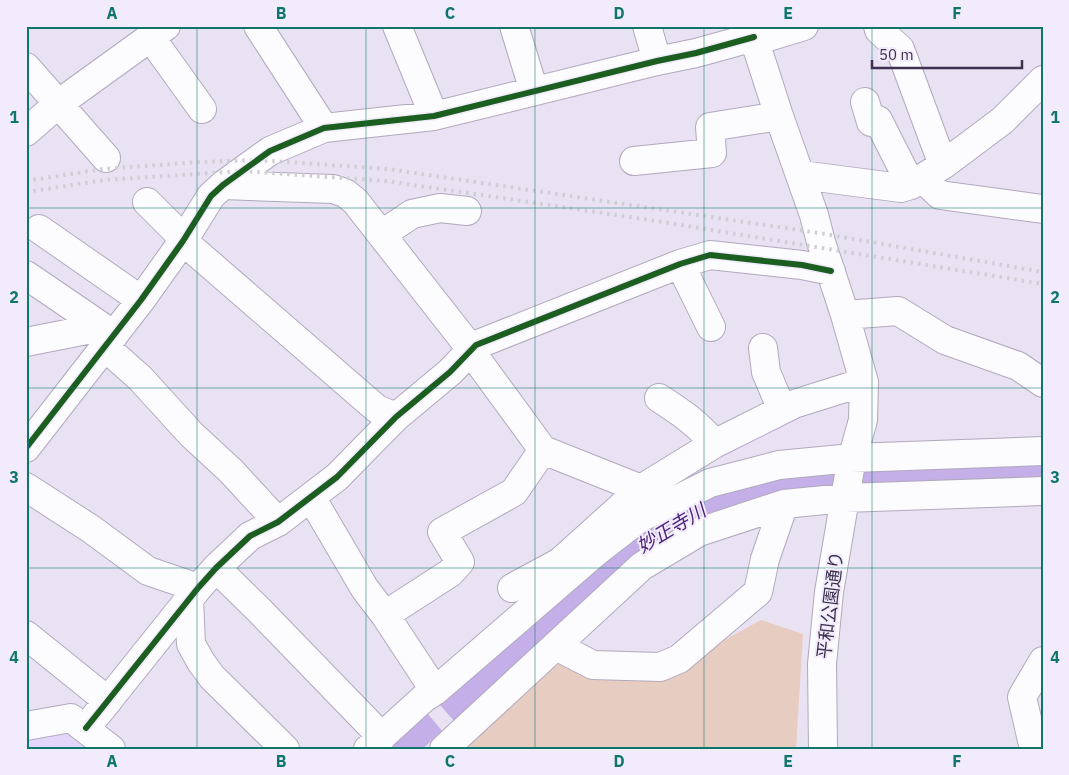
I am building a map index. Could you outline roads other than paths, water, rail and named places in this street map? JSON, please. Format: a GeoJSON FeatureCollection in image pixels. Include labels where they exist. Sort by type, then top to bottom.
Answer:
{"type":"FeatureCollection","features":[{"type":"Feature","properties":{"kind":"street"},"geometry":{"type":"LineString","coordinates":[[258,26],[324,128]]}},
{"type":"Feature","properties":{"kind":"street"},"geometry":{"type":"LineString","coordinates":[[398,26],[434,116]]}},
{"type":"Feature","properties":{"kind":"street"},"geometry":{"type":"LineString","coordinates":[[514,26],[534,92]]}},
{"type":"Feature","properties":{"kind":"street"},"geometry":{"type":"LineString","coordinates":[[646,26],[657,60]]}},
{"type":"Feature","properties":{"kind":"street"},"geometry":{"type":"LineString","coordinates":[[26,448],[107,336],[141,300],[183,241],[210,196],[270,151],[324,128],[434,116],[696,52],[753,35],[804,26]]}},
{"type":"Feature","properties":{"kind":"street"},"geometry":{"type":"LineString","coordinates":[[888,28],[900,49],[926,176]]}},
{"type":"Feature","properties":{"kind":"street"},"geometry":{"type":"LineString","coordinates":[[26,132],[58,104],[159,32],[202,109]]}},
{"type":"Feature","properties":{"kind":"street","name":"平和公園通り"},"geometry":{"type":"LineString","coordinates":[[753,35],[846,315],[864,382],[863,420],[851,461],[829,592],[822,664],[823,749]]}},
{"type":"Feature","properties":{"kind":"street"},"geometry":{"type":"LineString","coordinates":[[26,67],[106,158]]}},
{"type":"Feature","properties":{"kind":"street"},"geometry":{"type":"LineString","coordinates":[[801,175],[901,188],[926,176],[1039,92]]}},
{"type":"Feature","properties":{"kind":"street"},"geometry":{"type":"LineString","coordinates":[[865,102],[871,122],[878,120],[940,195],[1043,209]]}},
{"type":"Feature","properties":{"kind":"street"},"geometry":{"type":"LineString","coordinates":[[634,161],[712,153],[710,127],[779,116]]}},
{"type":"Feature","properties":{"kind":"street"},"geometry":{"type":"LineString","coordinates":[[223,185],[333,189],[345,193],[355,201],[382,234],[471,349],[474,357],[543,450],[641,489]]}},
{"type":"Feature","properties":{"kind":"street"},"geometry":{"type":"LineString","coordinates":[[147,202],[179,234],[183,241],[377,409],[396,417]]}},
{"type":"Feature","properties":{"kind":"street"},"geometry":{"type":"LineString","coordinates":[[382,234],[412,214],[440,208],[468,211]]}},
{"type":"Feature","properties":{"kind":"street"},"geometry":{"type":"LineString","coordinates":[[39,229],[141,300]]}},
{"type":"Feature","properties":{"kind":"street"},"geometry":{"type":"LineString","coordinates":[[86,728],[193,593],[216,568],[250,536],[278,522],[337,477],[396,417],[450,372],[476,345],[680,264],[710,255],[802,265],[830,271]]}},
{"type":"Feature","properties":{"kind":"street"},"geometry":{"type":"LineString","coordinates":[[680,264],[711,327]]}},
{"type":"Feature","properties":{"kind":"street"},"geometry":{"type":"LineString","coordinates":[[26,275],[38,293],[107,336],[140,378],[191,434],[231,471],[278,522]]}},
{"type":"Feature","properties":{"kind":"street"},"geometry":{"type":"LineString","coordinates":[[846,315],[898,311],[945,340],[1018,366],[1043,384]]}},
{"type":"Feature","properties":{"kind":"street"},"geometry":{"type":"LineString","coordinates":[[26,342],[107,336]]}},
{"type":"Feature","properties":{"kind":"street"},"geometry":{"type":"LineString","coordinates":[[763,348],[766,372],[782,410]]}},
{"type":"Feature","properties":{"kind":"street"},"geometry":{"type":"LineString","coordinates":[[512,588],[560,562],[641,489],[714,444],[794,404],[864,382]]}},
{"type":"Feature","properties":{"kind":"street"},"geometry":{"type":"LineString","coordinates":[[659,398],[687,416],[714,444]]}},
{"type":"Feature","properties":{"kind":"street"},"geometry":{"type":"LineString","coordinates":[[385,615],[455,568],[460,562],[442,532],[514,492],[543,450]]}},
{"type":"Feature","properties":{"kind":"street"},"geometry":{"type":"LineString","coordinates":[[216,568],[259,610],[375,743],[424,698],[435,691],[582,564],[640,518],[710,483],[779,465],[1043,451]]}},
{"type":"Feature","properties":{"kind":"street"},"geometry":{"type":"LineString","coordinates":[[26,487],[91,529],[148,571],[193,593]]}},
{"type":"Feature","properties":{"kind":"street"},"geometry":{"type":"LineString","coordinates":[[444,749],[642,566],[700,532],[784,504],[845,496],[1043,491]]}},
{"type":"Feature","properties":{"kind":"street"},"geometry":{"type":"LineString","coordinates":[[311,497],[366,589],[435,691]]}},
{"type":"Feature","properties":{"kind":"street"},"geometry":{"type":"LineString","coordinates":[[556,646],[593,665],[660,667],[679,659],[758,592],[765,559],[784,504]]}},
{"type":"Feature","properties":{"kind":"street"},"geometry":{"type":"LineString","coordinates":[[193,593],[191,644],[201,662],[212,677],[285,749]]}},
{"type":"Feature","properties":{"kind":"street"},"geometry":{"type":"LineString","coordinates":[[26,634],[108,701]]}},
{"type":"Feature","properties":{"kind":"street"},"geometry":{"type":"LineString","coordinates":[[1034,749],[1022,697],[1043,662]]}},
{"type":"Feature","properties":{"kind":"street"},"geometry":{"type":"LineString","coordinates":[[26,726],[71,718],[112,749]]}},
{"type":"Feature","properties":{"kind":"water","name":"妙正寺川"},"geometry":{"type":"Polygon","coordinates":[[[1043,457],[1043,484],[807,495],[655,548],[422,749],[375,749],[640,525],[766,474],[1043,457]]]}},
{"type":"Feature","properties":{"kind":"railway"},"geometry":{"type":"LineString","coordinates":[[26,181],[103,169],[258,160],[388,169],[819,233],[1043,272]]}},
{"type":"Feature","properties":{"kind":"railway"},"geometry":{"type":"LineString","coordinates":[[26,192],[105,180],[242,171],[386,181],[650,220],[1043,284]]}}]}
